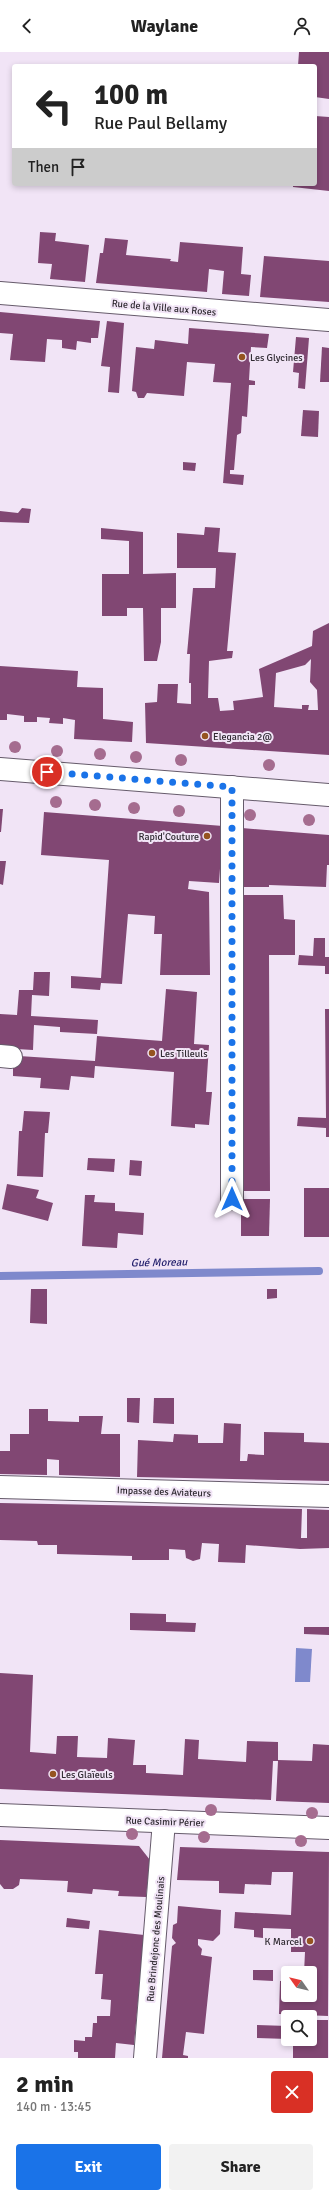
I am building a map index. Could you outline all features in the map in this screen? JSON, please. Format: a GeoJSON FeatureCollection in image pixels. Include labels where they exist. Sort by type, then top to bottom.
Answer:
{"type":"FeatureCollection","features":[{"type":"Feature","properties":{"kind":"street","name":"Rue de la Ville aux Roses"},"geometry":{"type":"LineString","coordinates":[[0,293],[329,320]]}},
{"type":"Feature","properties":{"kind":"street"},"geometry":{"type":"LineString","coordinates":[[0,769],[329,796]]}},
{"type":"Feature","properties":{"kind":"street"},"geometry":{"type":"LineString","coordinates":[[232,787],[232,1199]]}},
{"type":"Feature","properties":{"kind":"street","name":"Impasse des Aviateurs"},"geometry":{"type":"LineString","coordinates":[[0,1487],[329,1496]]}},
{"type":"Feature","properties":{"kind":"street","name":"Rue Casimir Périer"},"geometry":{"type":"LineString","coordinates":[[0,1815],[329,1828]]}},
{"type":"Feature","properties":{"kind":"street","name":"Rue Brindejonc des Moulinais"},"geometry":{"type":"LineString","coordinates":[[144,2058],[164,1821]]}},
{"type":"Feature","properties":{"kind":"water"},"geometry":{"type":"Polygon","coordinates":[[[296,1648],[312,1649],[310,1682],[295,1682],[296,1648]]]}},
{"type":"Feature","properties":{"kind":"building"},"geometry":{"type":"Polygon","coordinates":[[[299,52],[329,52],[329,99],[317,97],[317,64],[298,64],[299,52]]]}},
{"type":"Feature","properties":{"kind":"building"},"geometry":{"type":"Polygon","coordinates":[[[317,116],[329,117],[329,191],[293,187],[317,186],[317,116]]]}},
{"type":"Feature","properties":{"kind":"building"},"geometry":{"type":"Polygon","coordinates":[[[40,232],[56,233],[55,241],[89,245],[85,282],[50,279],[52,264],[38,263],[40,232]]]}},
{"type":"Feature","properties":{"kind":"building"},"geometry":{"type":"Polygon","coordinates":[[[105,238],[128,240],[126,255],[171,259],[170,261],[178,262],[180,242],[243,247],[241,274],[251,275],[249,296],[222,294],[224,271],[209,269],[207,292],[96,283],[100,253],[103,253],[105,238]]]}},
{"type":"Feature","properties":{"kind":"building"},"geometry":{"type":"Polygon","coordinates":[[[264,256],[329,261],[329,302],[260,297],[264,256]]]}},
{"type":"Feature","properties":{"kind":"building"},"geometry":{"type":"Polygon","coordinates":[[[0,312],[100,321],[98,338],[91,338],[91,343],[77,341],[76,350],[62,348],[62,340],[47,339],[45,362],[10,360],[13,334],[0,333],[0,312]]]}},
{"type":"Feature","properties":{"kind":"building"},"geometry":{"type":"Polygon","coordinates":[[[107,321],[124,323],[119,393],[108,392],[110,367],[101,366],[107,321]]]}},
{"type":"Feature","properties":{"kind":"building"},"geometry":{"type":"Polygon","coordinates":[[[189,328],[269,334],[267,348],[251,347],[249,380],[255,381],[255,385],[249,385],[247,417],[242,416],[241,433],[237,435],[234,470],[230,470],[230,474],[244,475],[243,485],[223,483],[231,383],[213,382],[215,364],[187,362],[184,396],[147,393],[144,398],[138,398],[136,392],[132,391],[136,347],[154,349],[155,340],[188,344],[189,328]]]}},
{"type":"Feature","properties":{"kind":"building"},"geometry":{"type":"Polygon","coordinates":[[[296,337],[309,338],[305,389],[298,388],[299,373],[293,372],[296,337]]]}},
{"type":"Feature","properties":{"kind":"building"},"geometry":{"type":"Polygon","coordinates":[[[322,347],[329,348],[329,382],[320,382],[322,347]]]}},
{"type":"Feature","properties":{"kind":"building"},"geometry":{"type":"Polygon","coordinates":[[[303,410],[319,411],[318,437],[301,436],[303,410]]]}},
{"type":"Feature","properties":{"kind":"building"},"geometry":{"type":"Polygon","coordinates":[[[183,462],[196,463],[195,471],[183,470],[183,462]]]}},
{"type":"Feature","properties":{"kind":"building"},"geometry":{"type":"Polygon","coordinates":[[[22,508],[31,509],[29,523],[0,522],[0,511],[18,513],[22,508]]]}},
{"type":"Feature","properties":{"kind":"building"},"geometry":{"type":"Polygon","coordinates":[[[205,527],[220,528],[218,552],[236,553],[227,651],[233,651],[232,658],[209,661],[208,698],[218,698],[220,711],[234,710],[233,701],[263,697],[259,669],[312,646],[313,631],[329,623],[329,755],[146,743],[145,703],[157,702],[158,684],[178,684],[177,703],[191,704],[191,683],[189,683],[190,654],[187,654],[193,588],[215,588],[216,568],[177,568],[177,533],[204,535],[205,527]],[[311,659],[305,665],[276,673],[274,707],[302,709],[302,705],[309,705],[308,710],[318,710],[317,690],[310,682],[311,659]]]}},
{"type":"Feature","properties":{"kind":"building"},"geometry":{"type":"Polygon","coordinates":[[[101,528],[143,532],[143,574],[176,573],[176,608],[161,608],[161,642],[157,661],[144,661],[143,608],[127,608],[127,616],[102,616],[102,574],[129,574],[129,541],[101,539],[101,528]]]}},
{"type":"Feature","properties":{"kind":"building"},"geometry":{"type":"Polygon","coordinates":[[[0,666],[78,671],[77,687],[103,688],[103,719],[133,722],[132,742],[74,739],[75,720],[63,718],[63,724],[49,723],[50,718],[37,717],[37,722],[24,722],[24,716],[7,714],[7,720],[0,720],[0,666]]]}},
{"type":"Feature","properties":{"kind":"building"},"geometry":{"type":"Polygon","coordinates":[[[0,809],[3,809],[1,832],[0,832],[0,809]]]}},
{"type":"Feature","properties":{"kind":"building"},"geometry":{"type":"Polygon","coordinates":[[[44,812],[223,826],[219,883],[189,881],[188,889],[209,892],[210,975],[160,975],[162,934],[154,934],[155,916],[128,914],[122,984],[101,983],[100,990],[71,988],[71,976],[101,978],[109,860],[41,855],[44,812]]]}},
{"type":"Feature","properties":{"kind":"building"},"geometry":{"type":"Polygon","coordinates":[[[242,828],[329,835],[329,865],[327,865],[326,887],[269,885],[269,887],[244,887],[244,843],[241,843],[242,828]]]}},
{"type":"Feature","properties":{"kind":"building"},"geometry":{"type":"Polygon","coordinates":[[[0,861],[6,861],[3,885],[0,884],[0,861]]]}},
{"type":"Feature","properties":{"kind":"building"},"geometry":{"type":"Polygon","coordinates":[[[240,895],[283,895],[284,919],[295,920],[295,955],[269,955],[270,1191],[241,1191],[240,895]]]}},
{"type":"Feature","properties":{"kind":"building"},"geometry":{"type":"Polygon","coordinates":[[[314,938],[325,938],[325,957],[329,957],[329,974],[325,974],[325,966],[298,965],[299,955],[313,956],[314,938]]]}},
{"type":"Feature","properties":{"kind":"building"},"geometry":{"type":"Polygon","coordinates":[[[34,972],[50,972],[49,996],[32,995],[31,1016],[98,1020],[97,1034],[60,1032],[60,1027],[34,1025],[33,1050],[0,1048],[0,1014],[17,1015],[19,990],[33,990],[34,972]]]}},
{"type":"Feature","properties":{"kind":"building","name":"Les Tilleuls"},"geometry":{"type":"Polygon","coordinates":[[[166,989],[197,992],[194,1044],[209,1045],[206,1092],[212,1092],[209,1125],[195,1124],[195,1128],[171,1126],[174,1072],[95,1066],[94,1078],[71,1076],[69,1090],[40,1088],[41,1078],[13,1076],[13,1065],[18,1065],[19,1056],[95,1061],[97,1036],[162,1041],[166,989]]]}},
{"type":"Feature","properties":{"kind":"building"},"geometry":{"type":"Polygon","coordinates":[[[325,1009],[329,1009],[329,1137],[326,1137],[326,1128],[297,1126],[298,1117],[326,1118],[325,1009]]]}},
{"type":"Feature","properties":{"kind":"building"},"geometry":{"type":"Polygon","coordinates":[[[24,1111],[50,1112],[48,1133],[45,1133],[43,1177],[17,1176],[19,1131],[22,1131],[24,1111]]]}},
{"type":"Feature","properties":{"kind":"building"},"geometry":{"type":"Polygon","coordinates":[[[88,1158],[115,1159],[114,1172],[87,1170],[88,1158]]]}},
{"type":"Feature","properties":{"kind":"building"},"geometry":{"type":"Polygon","coordinates":[[[130,1160],[142,1161],[141,1176],[129,1175],[130,1160]]]}},
{"type":"Feature","properties":{"kind":"building"},"geometry":{"type":"Polygon","coordinates":[[[7,1184],[39,1190],[36,1198],[53,1203],[48,1221],[2,1209],[7,1184]]]}},
{"type":"Feature","properties":{"kind":"building"},"geometry":{"type":"Polygon","coordinates":[[[304,1188],[329,1188],[329,1237],[304,1237],[304,1188]]]}},
{"type":"Feature","properties":{"kind":"building"},"geometry":{"type":"Polygon","coordinates":[[[85,1195],[95,1195],[94,1202],[115,1203],[115,1211],[144,1213],[143,1235],[118,1233],[117,1248],[82,1246],[85,1195]]]}},
{"type":"Feature","properties":{"kind":"building"},"geometry":{"type":"Polygon","coordinates":[[[241,1199],[270,1199],[269,1236],[241,1236],[241,1199]]]}},
{"type":"Feature","properties":{"kind":"building"},"geometry":{"type":"Polygon","coordinates":[[[31,1289],[47,1289],[47,1324],[30,1323],[31,1289]]]}},
{"type":"Feature","properties":{"kind":"building"},"geometry":{"type":"Polygon","coordinates":[[[267,1289],[277,1289],[277,1298],[267,1299],[267,1289]]]}},
{"type":"Feature","properties":{"kind":"building"},"geometry":{"type":"Polygon","coordinates":[[[127,1398],[140,1398],[139,1423],[127,1422],[127,1398]]]}},
{"type":"Feature","properties":{"kind":"building"},"geometry":{"type":"Polygon","coordinates":[[[154,1398],[174,1398],[174,1424],[153,1423],[154,1398]]]}},
{"type":"Feature","properties":{"kind":"building"},"geometry":{"type":"Polygon","coordinates":[[[29,1409],[48,1409],[48,1421],[79,1422],[79,1416],[103,1416],[101,1434],[120,1434],[120,1477],[59,1475],[59,1460],[47,1459],[47,1475],[0,1474],[0,1451],[10,1451],[10,1434],[29,1434],[29,1409]]]}},
{"type":"Feature","properties":{"kind":"building"},"geometry":{"type":"Polygon","coordinates":[[[224,1423],[241,1424],[240,1461],[247,1461],[248,1454],[264,1455],[264,1432],[304,1433],[304,1442],[329,1443],[329,1481],[137,1477],[138,1440],[173,1442],[174,1434],[198,1435],[198,1443],[223,1443],[224,1423]]]}},
{"type":"Feature","properties":{"kind":"building"},"geometry":{"type":"Polygon","coordinates":[[[0,1503],[302,1509],[301,1538],[307,1538],[307,1509],[329,1510],[329,1548],[300,1549],[246,1545],[245,1563],[218,1562],[219,1544],[202,1543],[200,1559],[193,1561],[186,1558],[185,1550],[169,1549],[169,1560],[132,1560],[132,1556],[57,1554],[57,1545],[38,1545],[37,1541],[0,1540],[0,1503]]]}},
{"type":"Feature","properties":{"kind":"building"},"geometry":{"type":"Polygon","coordinates":[[[130,1613],[166,1614],[166,1622],[196,1623],[195,1632],[130,1630],[130,1613]]]}},
{"type":"Feature","properties":{"kind":"building"},"geometry":{"type":"Polygon","coordinates":[[[304,1627],[329,1627],[329,1635],[304,1634],[304,1627]]]}},
{"type":"Feature","properties":{"kind":"building"},"geometry":{"type":"Polygon","coordinates":[[[0,1673],[33,1675],[30,1752],[56,1754],[57,1736],[78,1736],[77,1757],[107,1758],[108,1738],[135,1740],[133,1765],[146,1765],[146,1773],[183,1775],[185,1739],[199,1740],[198,1759],[246,1762],[247,1741],[278,1742],[278,1760],[312,1761],[313,1744],[329,1745],[329,1803],[276,1801],[278,1761],[273,1761],[271,1800],[0,1789],[0,1673]]]}},
{"type":"Feature","properties":{"kind":"building"},"geometry":{"type":"Polygon","coordinates":[[[0,1840],[139,1846],[150,1860],[146,1897],[118,1896],[119,1891],[93,1889],[92,1894],[67,1892],[68,1881],[20,1879],[19,1885],[13,1889],[4,1889],[0,1884],[0,1840]]]}},
{"type":"Feature","properties":{"kind":"building"},"geometry":{"type":"Polygon","coordinates":[[[180,1847],[329,1852],[328,2016],[317,2016],[317,2010],[281,2010],[281,2014],[279,2014],[280,1981],[281,2002],[317,2002],[317,1966],[304,1966],[305,1952],[291,1952],[291,1929],[263,1928],[263,1938],[254,1937],[254,1930],[234,1928],[235,1912],[291,1915],[293,1872],[272,1872],[271,1885],[245,1884],[244,1894],[219,1893],[219,1881],[177,1880],[180,1847]]]}},
{"type":"Feature","properties":{"kind":"building"},"geometry":{"type":"Polygon","coordinates":[[[178,1906],[221,1910],[220,1934],[213,1941],[198,1939],[198,1945],[202,1949],[201,1955],[212,1957],[204,2034],[186,2032],[183,2055],[188,2056],[188,2058],[162,2058],[172,1946],[176,1943],[172,1938],[173,1925],[177,1923],[178,1906]]]}},
{"type":"Feature","properties":{"kind":"building"},"geometry":{"type":"Polygon","coordinates":[[[67,1918],[90,1921],[89,1929],[66,1927],[67,1918]]]}},
{"type":"Feature","properties":{"kind":"building"},"geometry":{"type":"Polygon","coordinates":[[[99,1930],[144,1935],[134,2045],[116,2043],[115,2058],[78,2058],[78,2052],[74,2052],[74,2040],[85,2041],[85,2037],[92,2037],[93,2023],[97,2023],[97,2016],[110,2016],[111,2000],[101,1999],[103,1974],[95,1974],[99,1930]]]}},
{"type":"Feature","properties":{"kind":"building"},"geometry":{"type":"Polygon","coordinates":[[[253,1970],[273,1970],[273,1981],[253,1980],[253,1970]]]}},
{"type":"Feature","properties":{"kind":"building"},"geometry":{"type":"Polygon","coordinates":[[[317,2020],[328,2020],[328,2058],[293,2058],[293,2046],[317,2046],[317,2020]]]}},
{"type":"Feature","properties":{"kind":"building"},"geometry":{"type":"Polygon","coordinates":[[[257,2025],[281,2026],[281,2039],[257,2038],[257,2025]]]}},
{"type":"Feature","properties":{"kind":"waterway","name":"Gué Moreau"},"geometry":{"type":"LineString","coordinates":[[0,1276],[319,1271]]}},
{"type":"Feature","properties":{"kind":"place","name":"Les Glycines"},"geometry":{"type":"Point","coordinates":[242,357]}},
{"type":"Feature","properties":{"kind":"place","name":"Elegancia 2@"},"geometry":{"type":"Point","coordinates":[205,736]}},
{"type":"Feature","properties":{"kind":"place","name":"Rapid'Couture"},"geometry":{"type":"Point","coordinates":[207,836]}},
{"type":"Feature","properties":{"kind":"place","name":"Les Tilleuls"},"geometry":{"type":"Point","coordinates":[152,1053]}},
{"type":"Feature","properties":{"kind":"place","name":"Les Glaïeuls"},"geometry":{"type":"Point","coordinates":[53,1774]}},
{"type":"Feature","properties":{"kind":"place","name":"K Marcel"},"geometry":{"type":"Point","coordinates":[310,1941]}},
{"type":"Feature","properties":{"kind":"route"},"geometry":{"type":"LineString","coordinates":[[47,772],[232,787],[232,1199]]}}]}
